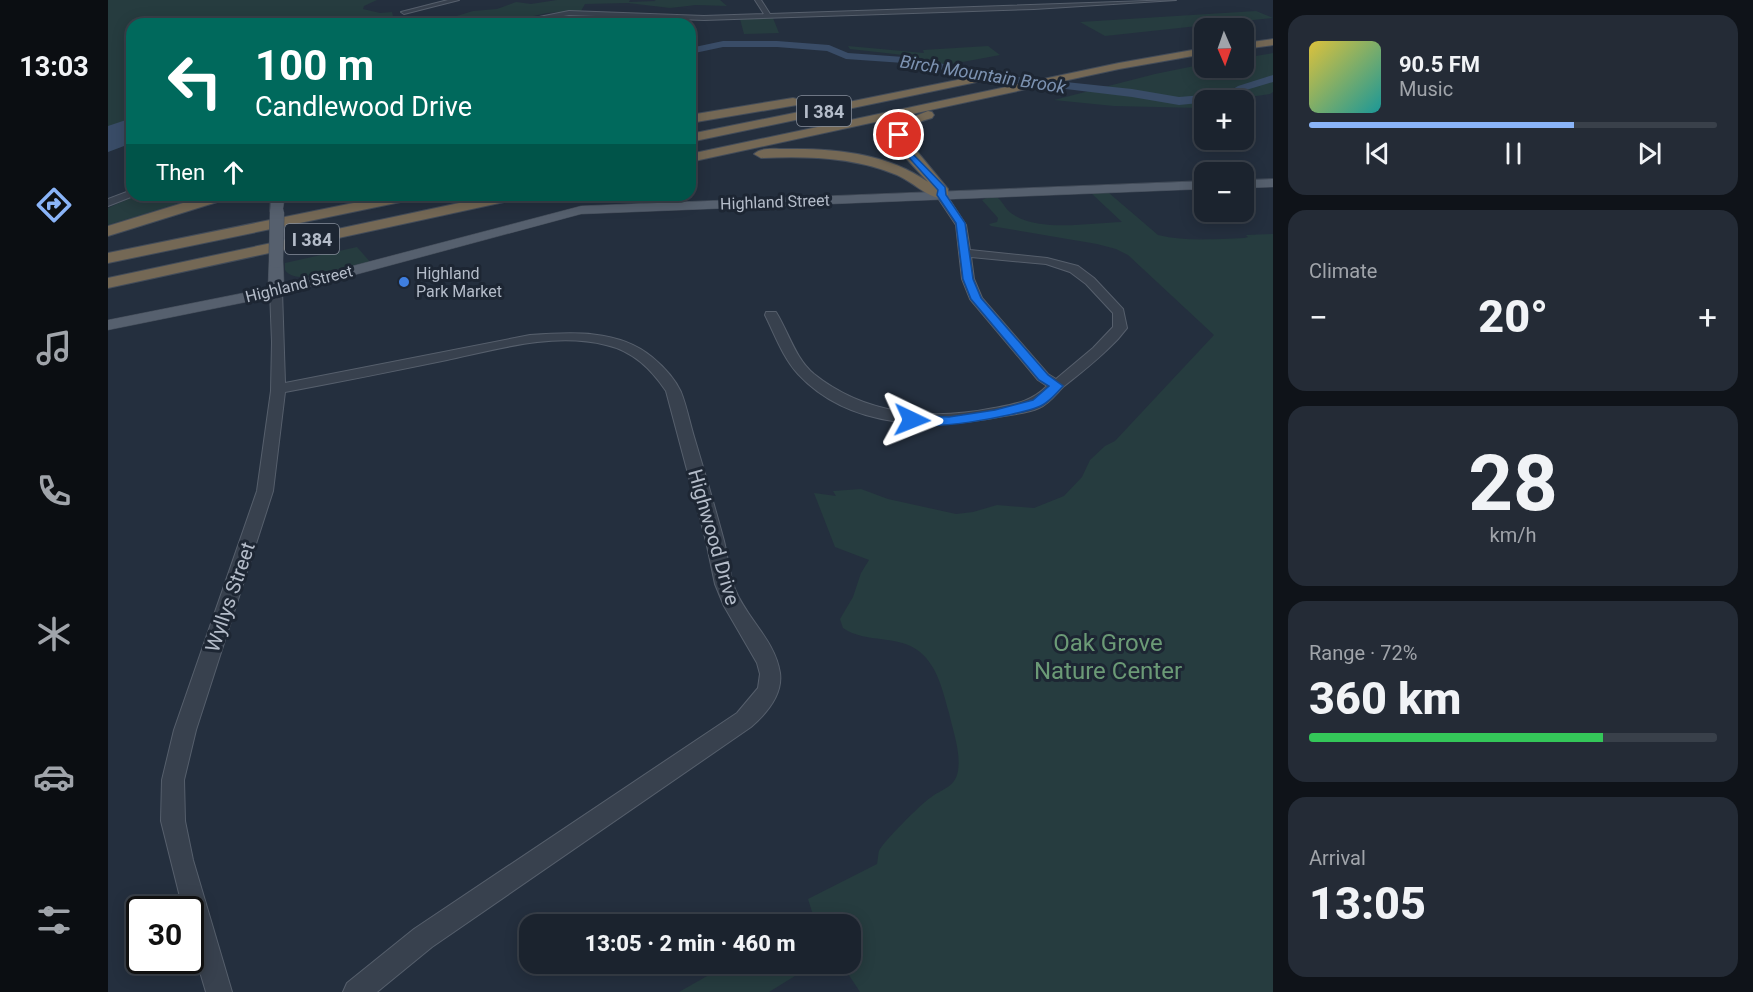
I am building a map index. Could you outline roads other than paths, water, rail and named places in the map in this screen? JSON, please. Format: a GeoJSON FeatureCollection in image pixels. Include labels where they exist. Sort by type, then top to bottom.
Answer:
{"type":"FeatureCollection","features":[{"type":"Feature","properties":{"kind":"highway"},"geometry":{"type":"LineString","coordinates":[[1254,45],[1273,42]]}},
{"type":"Feature","properties":{"kind":"highway"},"geometry":{"type":"LineString","coordinates":[[696,159],[759,154],[837,156],[895,169],[941,195],[940,187],[901,145],[899,135],[902,128],[910,121],[1011,90],[1034,87],[1046,81],[1194,53]]}},
{"type":"Feature","properties":{"kind":"highway","name":"I 384"},"geometry":{"type":"LineString","coordinates":[[696,137],[954,82],[998,75]]}},
{"type":"Feature","properties":{"kind":"highway"},"geometry":{"type":"LineString","coordinates":[[696,118],[773,105],[954,82]]}},
{"type":"Feature","properties":{"kind":"highway","name":"I 384"},"geometry":{"type":"LineString","coordinates":[[696,159],[1011,90]]}},
{"type":"Feature","properties":{"kind":"highway"},"geometry":{"type":"LineString","coordinates":[[108,231],[206,201]]}},
{"type":"Feature","properties":{"kind":"highway","name":"I 384"},"geometry":{"type":"LineString","coordinates":[[108,258],[386,201]]}},
{"type":"Feature","properties":{"kind":"highway","name":"I 384"},"geometry":{"type":"LineString","coordinates":[[108,283],[490,201]]}},
{"type":"Feature","properties":{"kind":"main road"},"geometry":{"type":"LineString","coordinates":[[1254,184],[1273,183]]}},
{"type":"Feature","properties":{"kind":"main road","name":"Highland Street"},"geometry":{"type":"LineString","coordinates":[[108,325],[276,291],[581,210],[1194,185]]}},
{"type":"Feature","properties":{"kind":"main road","name":"Wyllys Street"},"geometry":{"type":"LineString","coordinates":[[276,291],[278,201]]}},
{"type":"Feature","properties":{"kind":"street"},"geometry":{"type":"LineString","coordinates":[[404,12],[456,0]]}},
{"type":"Feature","properties":{"kind":"street"},"geometry":{"type":"LineString","coordinates":[[758,0],[768,16]]}},
{"type":"Feature","properties":{"kind":"street"},"geometry":{"type":"LineString","coordinates":[[1093,0],[1101,4]]}},
{"type":"Feature","properties":{"kind":"street"},"geometry":{"type":"LineString","coordinates":[[541,18],[569,13],[690,18],[768,16],[1173,0]]}},
{"type":"Feature","properties":{"kind":"street"},"geometry":{"type":"LineString","coordinates":[[941,195],[961,225],[968,279],[976,299],[1043,377],[1057,386]]}},
{"type":"Feature","properties":{"kind":"street"},"geometry":{"type":"LineString","coordinates":[[108,203],[126,196]]}},
{"type":"Feature","properties":{"kind":"street"},"geometry":{"type":"LineString","coordinates":[[771,315],[794,361],[808,376],[836,396],[872,411],[912,420],[949,421],[995,414],[1037,403],[1110,341],[1120,328],[1119,312],[1090,281],[1074,269],[1047,261],[965,253]]}},
{"type":"Feature","properties":{"kind":"street","name":"Wyllys Street"},"geometry":{"type":"LineString","coordinates":[[219,992],[177,840],[173,821],[173,780],[185,730],[265,491],[273,453],[279,389],[280,339],[276,291]]}},
{"type":"Feature","properties":{"kind":"street","name":"Highwood Drive"},"geometry":{"type":"LineString","coordinates":[[279,389],[530,339],[563,336],[595,338],[625,346],[646,357],[663,373],[673,391],[715,542],[725,588],[737,614],[764,653],[770,675],[767,693],[759,707],[744,720],[423,938],[356,992]]}},
{"type":"Feature","properties":{"kind":"water"},"geometry":{"type":"Polygon","coordinates":[[[126,120],[126,145],[108,152],[108,126],[126,120]]]}},
{"type":"Feature","properties":{"kind":"waterway","name":"Birch Mountain Brook"},"geometry":{"type":"LineString","coordinates":[[696,50],[723,44],[777,44],[829,48],[846,56],[918,61],[982,76],[1132,93],[1179,101],[1230,96],[1242,88],[1273,78]]}},
{"type":"Feature","properties":{"kind":"place","name":"Highland Park Market"},"geometry":{"type":"Point","coordinates":[404,282]}},
{"type":"Feature","properties":{"kind":"park label","name":"Oak Grove Nature Center"},"geometry":{"type":"Point","coordinates":[1108,657]}}]}
